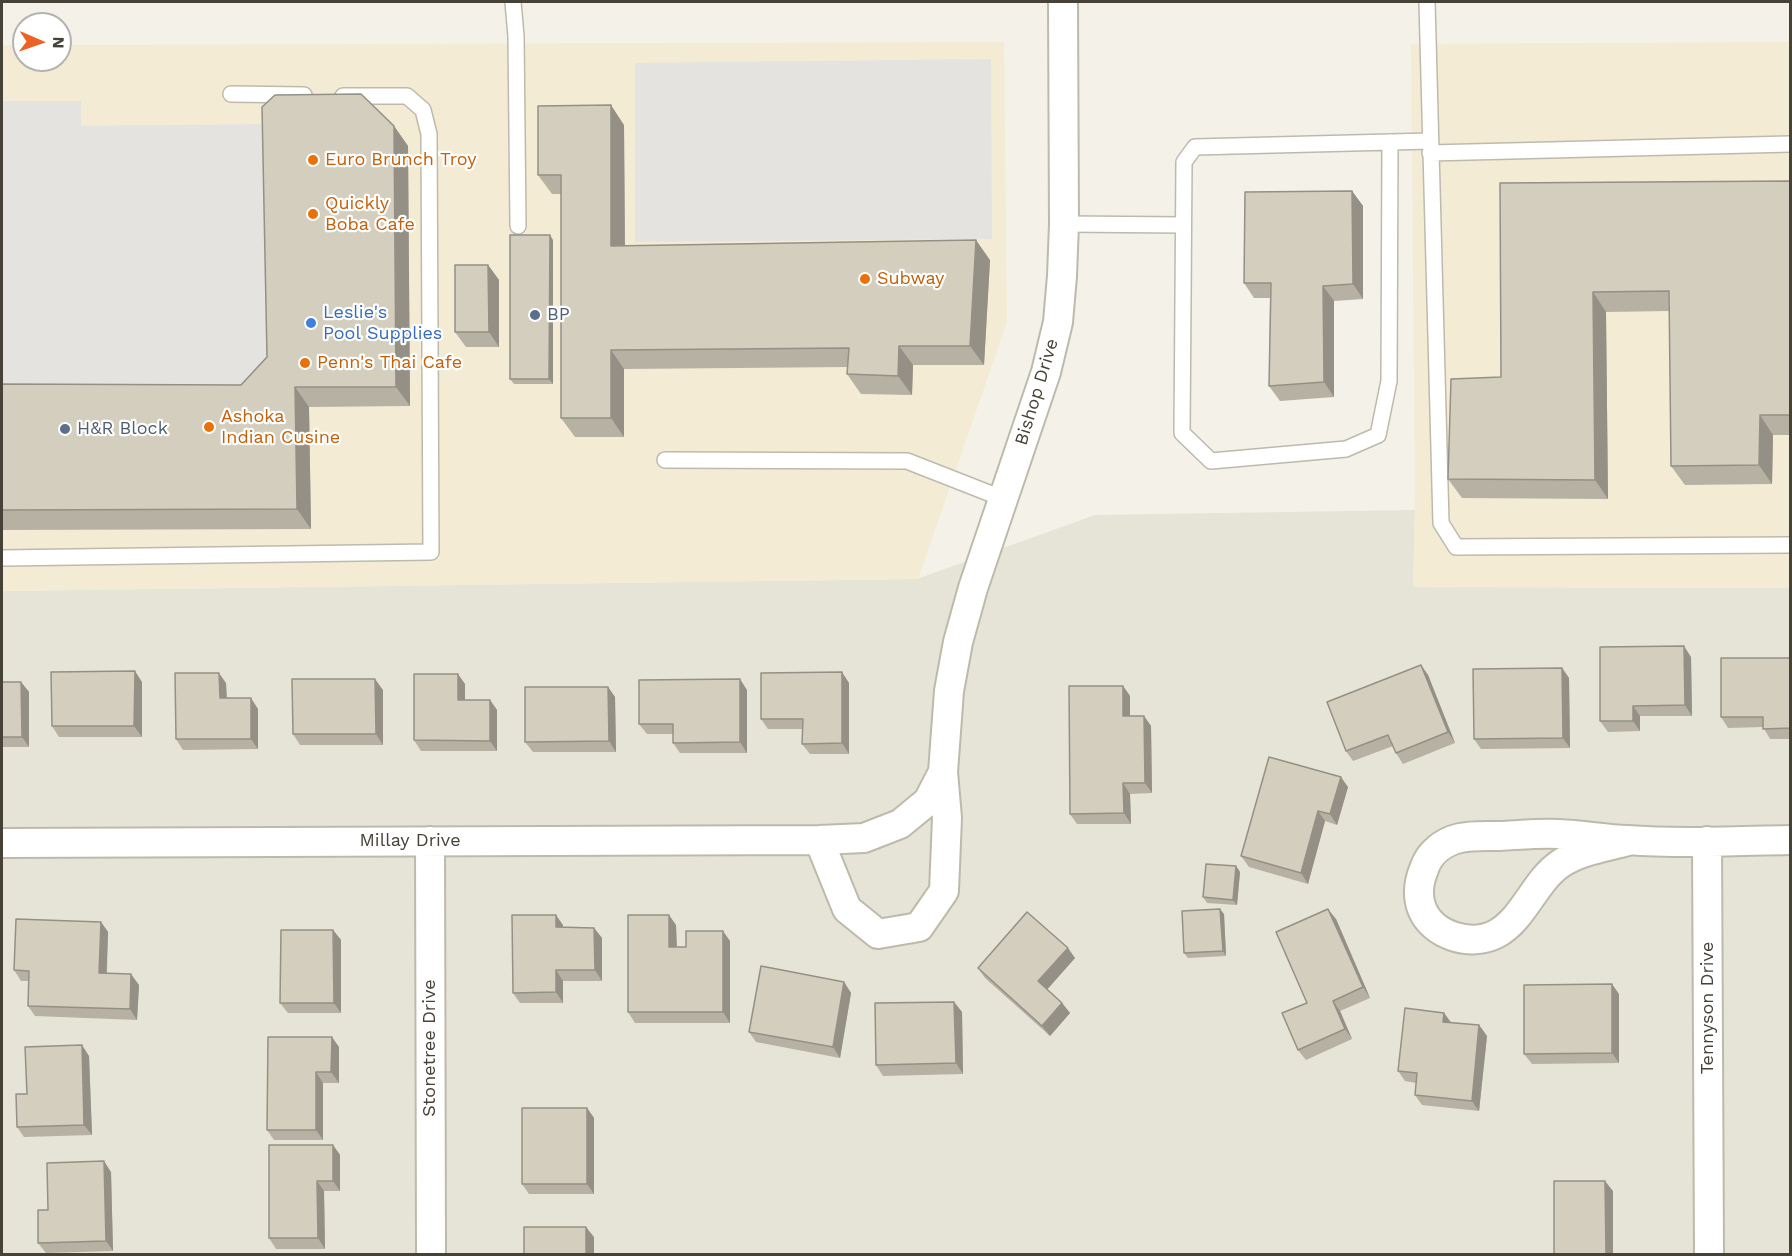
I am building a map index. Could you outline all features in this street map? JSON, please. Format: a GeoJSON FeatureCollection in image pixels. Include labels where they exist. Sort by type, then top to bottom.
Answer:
{"type":"FeatureCollection","features":[{"type":"Feature","properties":{"kind":"street","name":"Bishop Drive"},"geometry":{"type":"LineString","coordinates":[[819,840],[847,909],[878,934],[919,927],[944,891],[947,818],[943,772],[949,691],[958,642],[973,588],[1046,372],[1058,322],[1064,224],[1063,2]]}},
{"type":"Feature","properties":{"kind":"street","name":"Bishop Drive"},"geometry":{"type":"LineString","coordinates":[[900,824],[928,801],[943,772]]}},
{"type":"Feature","properties":{"kind":"street","name":"Millay Drive"},"geometry":{"type":"LineString","coordinates":[[2,843],[819,840],[864,838],[900,824]]}},
{"type":"Feature","properties":{"kind":"street"},"geometry":{"type":"LineString","coordinates":[[1628,841],[1578,855],[1561,864],[1545,876],[1510,921],[1487,938],[1462,939],[1448,933],[1429,920],[1421,908],[1420,879],[1425,864],[1433,853],[1446,843],[1462,837],[1559,834],[1628,841],[1791,840]]}},
{"type":"Feature","properties":{"kind":"street","name":"Stonetree Drive"},"geometry":{"type":"LineString","coordinates":[[430,841],[431,1254]]}},
{"type":"Feature","properties":{"kind":"street","name":"Tennyson Drive"},"geometry":{"type":"LineString","coordinates":[[1707,841],[1709,1254]]}},
{"type":"Feature","properties":{"kind":"lane"},"geometry":{"type":"LineString","coordinates":[[513,2],[516,36],[518,226]]}},
{"type":"Feature","properties":{"kind":"lane"},"geometry":{"type":"LineString","coordinates":[[1427,2],[1441,523],[1455,547],[1791,545]]}},
{"type":"Feature","properties":{"kind":"lane"},"geometry":{"type":"LineString","coordinates":[[2,558],[431,552],[429,134],[423,111],[407,96],[231,94]]}},
{"type":"Feature","properties":{"kind":"lane"},"geometry":{"type":"LineString","coordinates":[[1390,142],[1389,381],[1378,435],[1346,449],[1211,461],[1182,433],[1184,162],[1195,147],[1390,142],[1430,147],[1791,144]]}},
{"type":"Feature","properties":{"kind":"lane"},"geometry":{"type":"LineString","coordinates":[[1064,224],[1183,225]]}},
{"type":"Feature","properties":{"kind":"lane"},"geometry":{"type":"LineString","coordinates":[[665,459],[907,461],[1004,499]]}},
{"type":"Feature","properties":{"kind":"shaded area"},"geometry":{"type":"Polygon","coordinates":[[[1004,42],[1007,322],[918,579],[2,591],[2,45],[12,45],[12,72],[72,72],[72,45],[1004,42]]]}},
{"type":"Feature","properties":{"kind":"shaded area"},"geometry":{"type":"Polygon","coordinates":[[[1790,42],[1790,588],[1413,587],[1415,510],[1411,44],[1790,42]]]}},
{"type":"Feature","properties":{"kind":"shaded area"},"geometry":{"type":"Polygon","coordinates":[[[991,59],[992,239],[635,242],[635,63],[991,59]]]}},
{"type":"Feature","properties":{"kind":"shaded area"},"geometry":{"type":"Polygon","coordinates":[[[2,101],[81,101],[81,126],[268,124],[268,365],[241,393],[2,396],[2,101]]]}},
{"type":"Feature","properties":{"kind":"shaded area"},"geometry":{"type":"Polygon","coordinates":[[[1415,510],[1413,587],[1790,588],[1790,1254],[2,1254],[2,591],[917,579],[1095,515],[1415,510]]]}},
{"type":"Feature","properties":{"kind":"building"},"geometry":{"type":"Polygon","coordinates":[[[361,94],[394,126],[396,387],[295,387],[297,509],[2,510],[2,384],[241,385],[267,357],[262,107],[275,95],[361,94]]]}},
{"type":"Feature","properties":{"kind":"building"},"geometry":{"type":"Polygon","coordinates":[[[611,105],[611,246],[976,240],[970,346],[899,346],[898,376],[847,374],[849,348],[611,350],[611,418],[561,418],[561,175],[538,175],[538,106],[611,105]]]}},
{"type":"Feature","properties":{"kind":"building"},"geometry":{"type":"Polygon","coordinates":[[[1791,181],[1791,415],[1760,415],[1759,465],[1671,466],[1669,291],[1593,292],[1595,480],[1448,479],[1451,379],[1501,377],[1500,183],[1791,181]]]}},
{"type":"Feature","properties":{"kind":"building"},"geometry":{"type":"Polygon","coordinates":[[[1352,191],[1353,284],[1323,286],[1324,382],[1269,386],[1271,283],[1244,283],[1245,192],[1352,191]]]}},
{"type":"Feature","properties":{"kind":"building"},"geometry":{"type":"Polygon","coordinates":[[[510,235],[550,235],[549,379],[510,379],[510,235]]]}},
{"type":"Feature","properties":{"kind":"building"},"geometry":{"type":"Polygon","coordinates":[[[455,265],[488,265],[489,332],[455,332],[455,265]]]}},
{"type":"Feature","properties":{"kind":"building"},"geometry":{"type":"Polygon","coordinates":[[[1684,646],[1685,705],[1633,706],[1633,721],[1600,721],[1600,647],[1684,646]]]}},
{"type":"Feature","properties":{"kind":"building"},"geometry":{"type":"Polygon","coordinates":[[[1721,658],[1791,658],[1791,728],[1763,729],[1763,717],[1721,717],[1721,658]]]}},
{"type":"Feature","properties":{"kind":"building"},"geometry":{"type":"Polygon","coordinates":[[[1421,665],[1448,732],[1396,753],[1388,735],[1346,751],[1327,702],[1421,665]]]}},
{"type":"Feature","properties":{"kind":"building"},"geometry":{"type":"Polygon","coordinates":[[[1562,668],[1563,738],[1474,739],[1473,669],[1562,668]]]}},
{"type":"Feature","properties":{"kind":"building"},"geometry":{"type":"Polygon","coordinates":[[[135,671],[134,726],[52,726],[51,672],[135,671]]]}},
{"type":"Feature","properties":{"kind":"building"},"geometry":{"type":"Polygon","coordinates":[[[842,672],[842,743],[802,744],[803,719],[761,719],[761,673],[842,672]]]}},
{"type":"Feature","properties":{"kind":"building"},"geometry":{"type":"Polygon","coordinates":[[[175,673],[219,673],[220,698],[251,698],[251,739],[176,739],[175,673]]]}},
{"type":"Feature","properties":{"kind":"building"},"geometry":{"type":"Polygon","coordinates":[[[414,674],[458,674],[458,700],[490,700],[490,741],[414,740],[414,674]]]}},
{"type":"Feature","properties":{"kind":"building"},"geometry":{"type":"Polygon","coordinates":[[[292,679],[375,679],[376,734],[293,734],[292,679]]]}},
{"type":"Feature","properties":{"kind":"building"},"geometry":{"type":"Polygon","coordinates":[[[740,679],[740,742],[673,743],[673,724],[639,724],[639,680],[740,679]]]}},
{"type":"Feature","properties":{"kind":"building"},"geometry":{"type":"Polygon","coordinates":[[[2,682],[21,682],[22,737],[2,737],[2,682]]]}},
{"type":"Feature","properties":{"kind":"building"},"geometry":{"type":"Polygon","coordinates":[[[1069,686],[1123,686],[1123,716],[1144,716],[1145,783],[1123,783],[1124,813],[1070,814],[1069,686]]]}},
{"type":"Feature","properties":{"kind":"building"},"geometry":{"type":"Polygon","coordinates":[[[525,687],[608,687],[609,741],[525,742],[525,687]]]}},
{"type":"Feature","properties":{"kind":"building"},"geometry":{"type":"Polygon","coordinates":[[[1269,757],[1341,777],[1330,814],[1318,811],[1301,873],[1241,856],[1269,757]]]}},
{"type":"Feature","properties":{"kind":"building"},"geometry":{"type":"Polygon","coordinates":[[[1206,864],[1236,866],[1233,900],[1203,897],[1206,864]]]}},
{"type":"Feature","properties":{"kind":"building"},"geometry":{"type":"Polygon","coordinates":[[[1220,909],[1223,951],[1184,953],[1182,911],[1220,909]]]}},
{"type":"Feature","properties":{"kind":"building"},"geometry":{"type":"Polygon","coordinates":[[[1328,909],[1363,987],[1333,1001],[1345,1029],[1298,1050],[1282,1013],[1307,1003],[1276,932],[1328,909]]]}},
{"type":"Feature","properties":{"kind":"building"},"geometry":{"type":"Polygon","coordinates":[[[1027,912],[1068,948],[1038,981],[1062,1003],[1042,1026],[978,968],[1027,912]]]}},
{"type":"Feature","properties":{"kind":"building"},"geometry":{"type":"Polygon","coordinates":[[[512,915],[556,915],[556,927],[594,928],[595,970],[556,970],[556,992],[513,993],[512,915]]]}},
{"type":"Feature","properties":{"kind":"building"},"geometry":{"type":"Polygon","coordinates":[[[628,915],[669,915],[669,947],[686,947],[686,931],[723,931],[723,1012],[628,1012],[628,915]]]}},
{"type":"Feature","properties":{"kind":"building"},"geometry":{"type":"Polygon","coordinates":[[[16,919],[101,922],[99,973],[131,974],[130,1009],[28,1006],[29,971],[14,970],[16,919]]]}},
{"type":"Feature","properties":{"kind":"building"},"geometry":{"type":"Polygon","coordinates":[[[281,930],[333,930],[334,1003],[280,1003],[281,930]]]}},
{"type":"Feature","properties":{"kind":"building"},"geometry":{"type":"Polygon","coordinates":[[[761,966],[844,982],[833,1047],[749,1032],[761,966]]]}},
{"type":"Feature","properties":{"kind":"building"},"geometry":{"type":"Polygon","coordinates":[[[1612,984],[1612,1053],[1524,1054],[1524,985],[1612,984]]]}},
{"type":"Feature","properties":{"kind":"building"},"geometry":{"type":"Polygon","coordinates":[[[954,1002],[956,1063],[876,1065],[875,1003],[954,1002]]]}},
{"type":"Feature","properties":{"kind":"building"},"geometry":{"type":"Polygon","coordinates":[[[1405,1008],[1444,1013],[1443,1022],[1479,1025],[1472,1101],[1415,1095],[1417,1073],[1398,1071],[1405,1008]]]}},
{"type":"Feature","properties":{"kind":"building"},"geometry":{"type":"Polygon","coordinates":[[[268,1037],[332,1037],[331,1072],[316,1072],[316,1130],[267,1130],[268,1037]]]}},
{"type":"Feature","properties":{"kind":"building"},"geometry":{"type":"Polygon","coordinates":[[[82,1045],[84,1125],[17,1127],[16,1094],[27,1094],[25,1047],[82,1045]]]}},
{"type":"Feature","properties":{"kind":"building"},"geometry":{"type":"Polygon","coordinates":[[[522,1108],[587,1108],[587,1184],[522,1184],[522,1108]]]}},
{"type":"Feature","properties":{"kind":"building"},"geometry":{"type":"Polygon","coordinates":[[[269,1145],[333,1145],[333,1181],[317,1181],[318,1238],[269,1238],[269,1145]]]}},
{"type":"Feature","properties":{"kind":"building"},"geometry":{"type":"Polygon","coordinates":[[[104,1161],[106,1241],[38,1243],[38,1210],[48,1210],[47,1163],[104,1161]]]}},
{"type":"Feature","properties":{"kind":"building"},"geometry":{"type":"Polygon","coordinates":[[[1554,1181],[1605,1181],[1606,1254],[1554,1254],[1554,1181]]]}},
{"type":"Feature","properties":{"kind":"building"},"geometry":{"type":"Polygon","coordinates":[[[524,1227],[586,1227],[586,1254],[524,1254],[524,1227]]]}},
{"type":"Feature","properties":{"kind":"place","name":"Euro Brunch Troy"},"geometry":{"type":"Point","coordinates":[313,160]}},
{"type":"Feature","properties":{"kind":"place","name":"Quickly Boba Cafe"},"geometry":{"type":"Point","coordinates":[313,214]}},
{"type":"Feature","properties":{"kind":"place","name":"Subway"},"geometry":{"type":"Point","coordinates":[865,279]}},
{"type":"Feature","properties":{"kind":"place","name":"BP"},"geometry":{"type":"Point","coordinates":[535,315]}},
{"type":"Feature","properties":{"kind":"place","name":"Leslie's Pool Supplies"},"geometry":{"type":"Point","coordinates":[311,323]}},
{"type":"Feature","properties":{"kind":"place","name":"Penn's Thai Cafe"},"geometry":{"type":"Point","coordinates":[305,363]}},
{"type":"Feature","properties":{"kind":"place","name":"Ashoka Indian Cusine"},"geometry":{"type":"Point","coordinates":[209,427]}},
{"type":"Feature","properties":{"kind":"place","name":"H&R Block"},"geometry":{"type":"Point","coordinates":[65,429]}}]}
